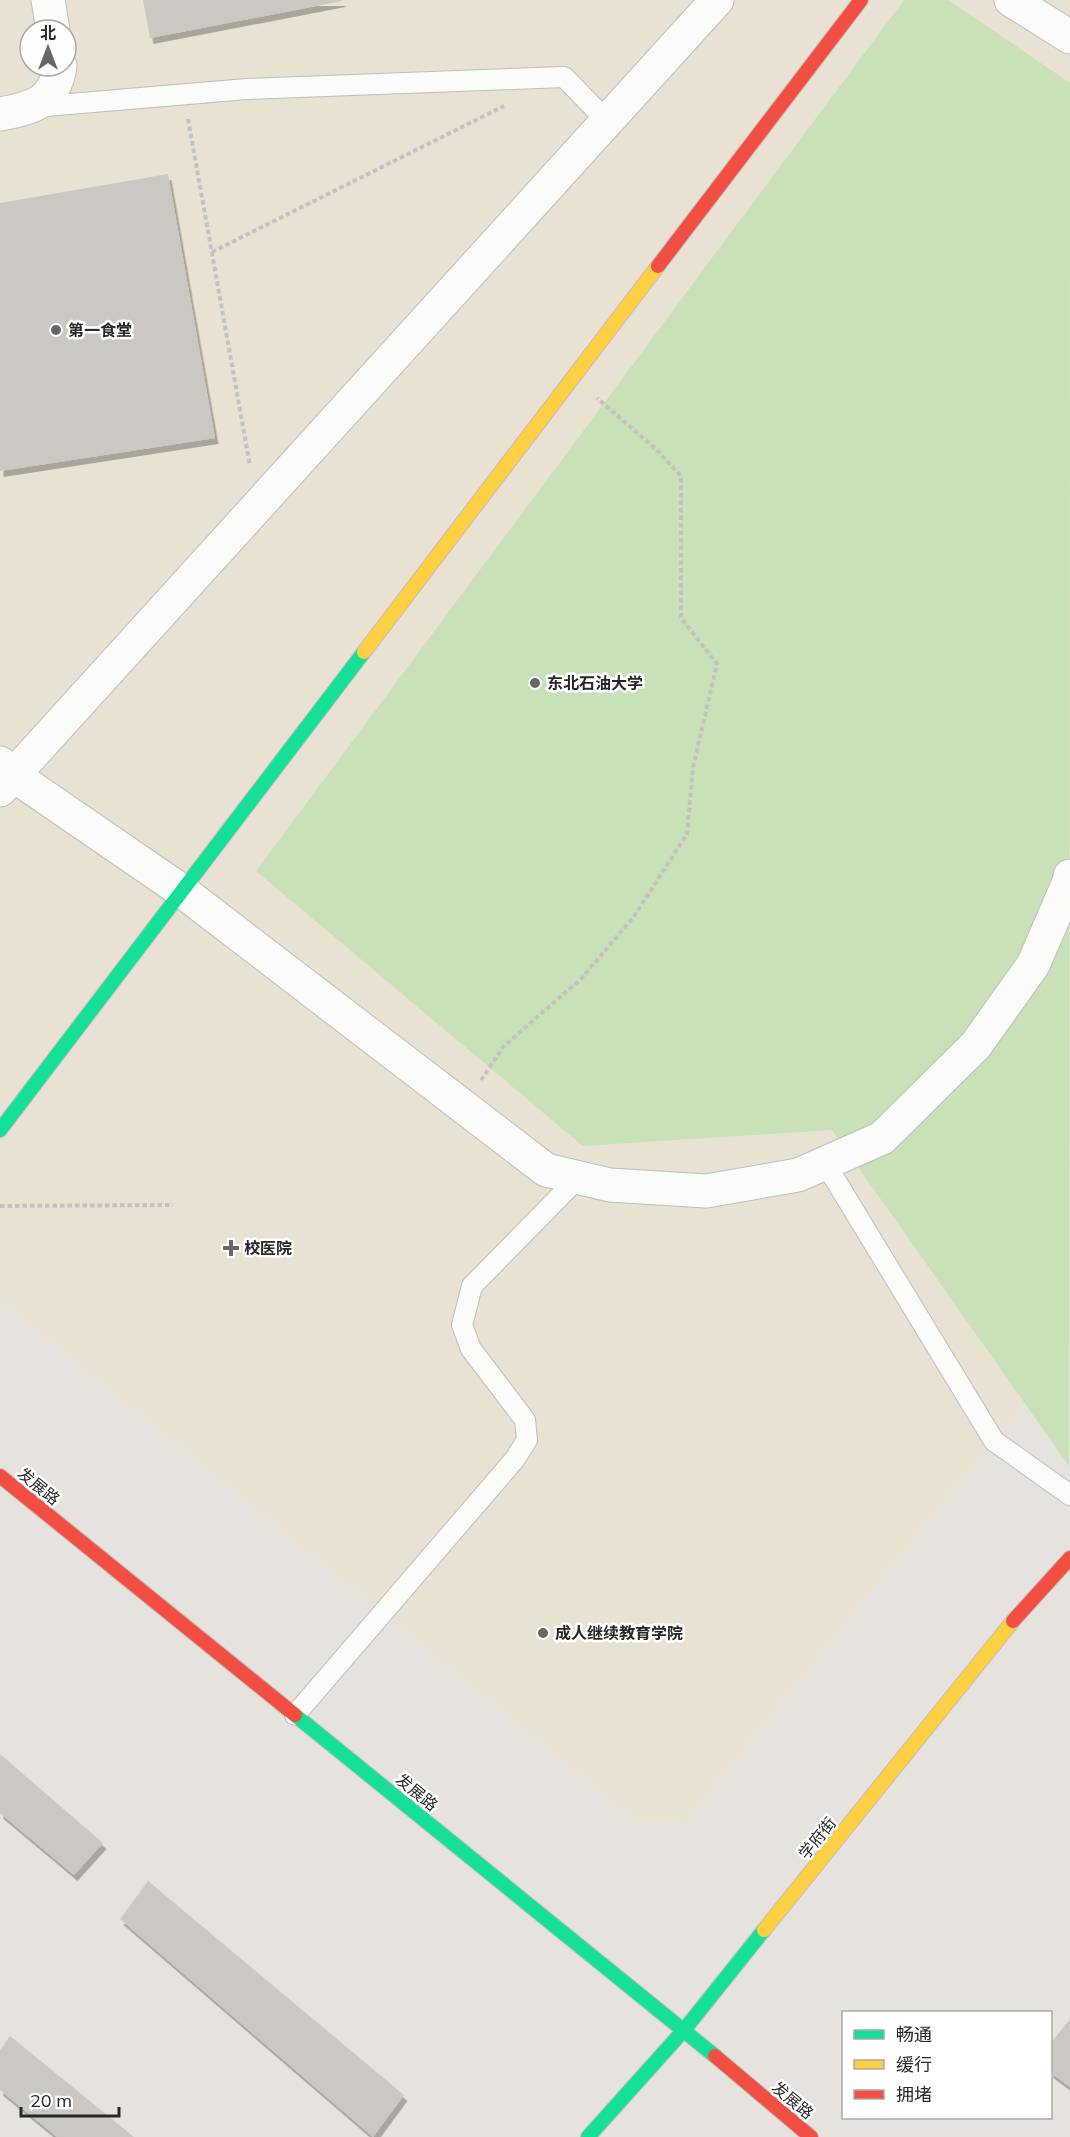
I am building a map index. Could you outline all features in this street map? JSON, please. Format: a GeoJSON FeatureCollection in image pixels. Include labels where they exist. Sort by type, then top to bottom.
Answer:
{"type":"FeatureCollection","features":[{"type":"Feature","properties":{"kind":"street"},"geometry":{"type":"LineString","coordinates":[[48,0],[52,18]]}},
{"type":"Feature","properties":{"kind":"street"},"geometry":{"type":"LineString","coordinates":[[717,0],[257,507],[4,776],[182,891],[546,1170],[610,1185],[706,1191],[798,1175],[882,1138],[976,1044],[1033,965],[1070,876]]}},
{"type":"Feature","properties":{"kind":"street"},"geometry":{"type":"LineString","coordinates":[[0,1130],[861,0]]}},
{"type":"Feature","properties":{"kind":"street"},"geometry":{"type":"LineString","coordinates":[[1011,0],[1070,37]]}},
{"type":"Feature","properties":{"kind":"street"},"geometry":{"type":"LineString","coordinates":[[16,111],[52,92],[56,78]]}},
{"type":"Feature","properties":{"kind":"street","name":"发展路"},"geometry":{"type":"LineString","coordinates":[[0,1476],[684,2030],[811,2137]]}},
{"type":"Feature","properties":{"kind":"street","name":"学府街"},"geometry":{"type":"LineString","coordinates":[[588,2137],[684,2030],[1001,1634],[1070,1558]]}},
{"type":"Feature","properties":{"kind":"lane"},"geometry":{"type":"LineString","coordinates":[[16,111],[247,89],[564,77],[607,121]]}},
{"type":"Feature","properties":{"kind":"lane"},"geometry":{"type":"LineString","coordinates":[[825,1163],[993,1441],[1070,1495]]}},
{"type":"Feature","properties":{"kind":"lane"},"geometry":{"type":"LineString","coordinates":[[295,1715],[515,1459],[527,1440],[525,1420],[471,1349],[462,1325],[472,1286],[578,1178]]}},
{"type":"Feature","properties":{"kind":"path"},"geometry":{"type":"LineString","coordinates":[[184,95],[257,507]]}},
{"type":"Feature","properties":{"kind":"path"},"geometry":{"type":"LineString","coordinates":[[212,252],[510,103]]}},
{"type":"Feature","properties":{"kind":"path"},"geometry":{"type":"LineString","coordinates":[[464,1107],[504,1046],[582,978],[635,915],[687,834],[693,767],[717,664],[681,618],[681,476],[656,449],[573,379]]}},
{"type":"Feature","properties":{"kind":"path"},"geometry":{"type":"LineString","coordinates":[[0,1206],[173,1205]]}},
{"type":"Feature","properties":{"kind":"shaded area","name":"东北石油大学"},"geometry":{"type":"Polygon","coordinates":[[[0,0],[1070,0],[1070,1349],[688,1820],[636,1822],[0,1301],[0,0]]]}},
{"type":"Feature","properties":{"kind":"green space"},"geometry":{"type":"Polygon","coordinates":[[[904,0],[948,0],[1070,83],[1069,1466],[832,1130],[583,1146],[256,871],[904,0]]]}},
{"type":"Feature","properties":{"kind":"building"},"geometry":{"type":"Polygon","coordinates":[[[143,0],[342,0],[342,1],[150,38],[143,0]]]}},
{"type":"Feature","properties":{"kind":"building"},"geometry":{"type":"Polygon","coordinates":[[[168,174],[215,438],[0,471],[0,203],[168,174]]]}},
{"type":"Feature","properties":{"kind":"building"},"geometry":{"type":"Polygon","coordinates":[[[0,1754],[103,1843],[74,1875],[0,1813],[0,1754]]]}},
{"type":"Feature","properties":{"kind":"building"},"geometry":{"type":"Polygon","coordinates":[[[148,1881],[404,2095],[373,2137],[120,1919],[148,1881]]]}},
{"type":"Feature","properties":{"kind":"building"},"geometry":{"type":"Polygon","coordinates":[[[1070,2019],[1070,2087],[1052,2074],[1052,2042],[1070,2019]]]}},
{"type":"Feature","properties":{"kind":"building"},"geometry":{"type":"Polygon","coordinates":[[[10,2036],[134,2137],[57,2137],[0,2090],[0,2050],[10,2036]]]}},
{"type":"Feature","properties":{"kind":"traffic: fast"},"geometry":{"type":"LineString","coordinates":[[0,1130],[364,652]]}},
{"type":"Feature","properties":{"kind":"traffic: fast"},"geometry":{"type":"LineString","coordinates":[[295,1715],[715,2056]]}},
{"type":"Feature","properties":{"kind":"traffic: fast"},"geometry":{"type":"LineString","coordinates":[[588,2137],[684,2030],[764,1930]]}},
{"type":"Feature","properties":{"kind":"traffic: slow"},"geometry":{"type":"LineString","coordinates":[[364,652],[658,266]]}},
{"type":"Feature","properties":{"kind":"traffic: slow"},"geometry":{"type":"LineString","coordinates":[[764,1930],[1013,1621]]}},
{"type":"Feature","properties":{"kind":"traffic: jam"},"geometry":{"type":"LineString","coordinates":[[658,266],[861,0]]}},
{"type":"Feature","properties":{"kind":"traffic: jam"},"geometry":{"type":"LineString","coordinates":[[0,1476],[295,1715]]}},
{"type":"Feature","properties":{"kind":"traffic: jam"},"geometry":{"type":"LineString","coordinates":[[1013,1621],[1070,1558]]}},
{"type":"Feature","properties":{"kind":"traffic: jam"},"geometry":{"type":"LineString","coordinates":[[715,2056],[811,2137]]}},
{"type":"Feature","properties":{"kind":"place","name":"第一食堂"},"geometry":{"type":"Point","coordinates":[56,330]}},
{"type":"Feature","properties":{"kind":"place","name":"东北石油大学"},"geometry":{"type":"Point","coordinates":[535,683]}},
{"type":"Feature","properties":{"kind":"place","name":"校医院"},"geometry":{"type":"Point","coordinates":[231,1248]}},
{"type":"Feature","properties":{"kind":"place","name":"成人继续教育学院"},"geometry":{"type":"Point","coordinates":[543,1633]}}]}
